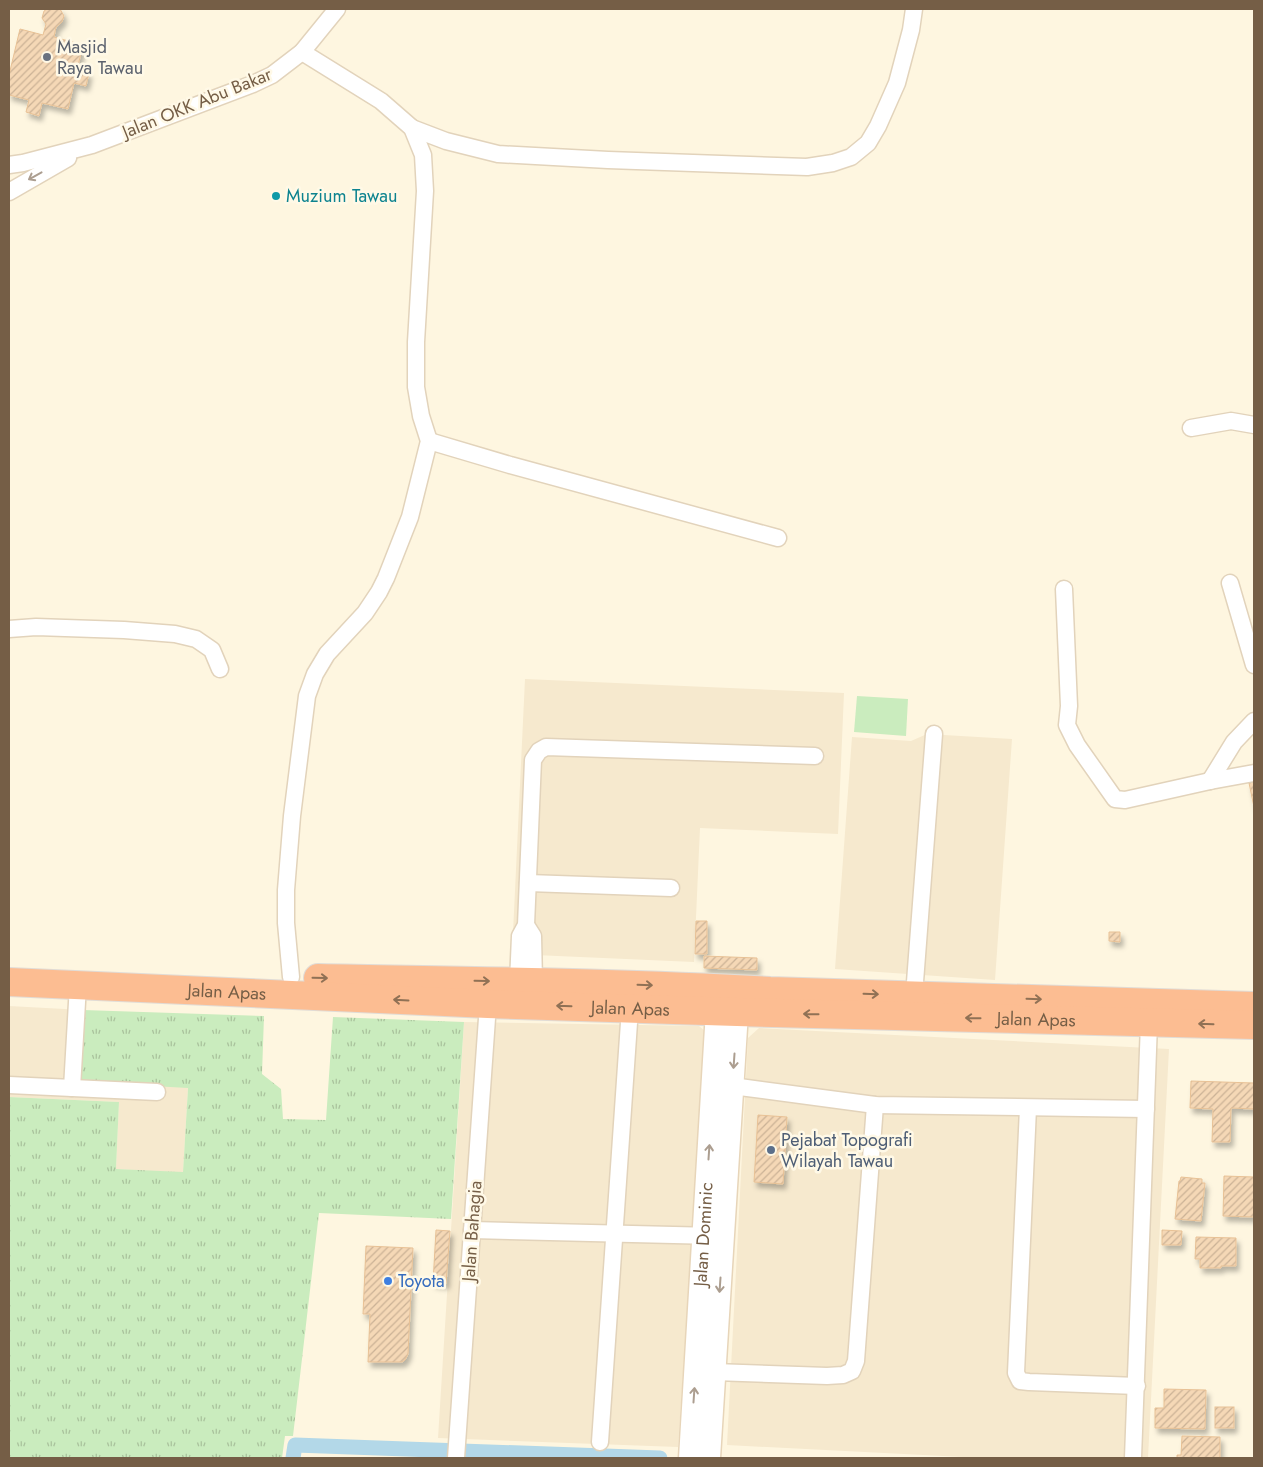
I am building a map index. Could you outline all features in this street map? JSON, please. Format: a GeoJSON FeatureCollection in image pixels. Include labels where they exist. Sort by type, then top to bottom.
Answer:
{"type":"FeatureCollection","features":[{"type":"Feature","properties":{"kind":"highway","name":"Jalan Apas"},"geometry":{"type":"LineString","coordinates":[[9,968],[291,978],[526,982],[721,1003],[1149,1023],[1254,1025]]}},
{"type":"Feature","properties":{"kind":"highway","name":"Jalan Apas"},"geometry":{"type":"LineString","coordinates":[[9,982],[488,1004],[630,1008],[721,1003],[770,991],[1254,1006]]}},
{"type":"Feature","properties":{"kind":"street","name":"Jalan OKK Abu Bakar"},"geometry":{"type":"LineString","coordinates":[[9,165],[92,145],[253,84],[272,75],[302,52],[338,9]]}},
{"type":"Feature","properties":{"kind":"street"},"geometry":{"type":"LineString","coordinates":[[302,52],[381,101],[412,128],[446,141],[498,154],[807,167],[833,163],[851,157],[868,143],[878,126],[897,83],[911,30],[914,9]]}},
{"type":"Feature","properties":{"kind":"street"},"geometry":{"type":"LineString","coordinates":[[291,978],[286,923],[286,890],[292,816],[307,696],[315,674],[327,654],[365,612],[386,578],[410,518],[429,441],[421,416],[416,387],[416,342],[425,191],[422,155],[412,128]]}},
{"type":"Feature","properties":{"kind":"street","name":"Jalan OKK Abu Bakar"},"geometry":{"type":"LineString","coordinates":[[9,192],[92,145]]}},
{"type":"Feature","properties":{"kind":"street"},"geometry":{"type":"LineString","coordinates":[[1191,428],[1231,421],[1254,425]]}},
{"type":"Feature","properties":{"kind":"street"},"geometry":{"type":"LineString","coordinates":[[429,441],[520,468],[778,538]]}},
{"type":"Feature","properties":{"kind":"street"},"geometry":{"type":"LineString","coordinates":[[1230,583],[1254,665]]}},
{"type":"Feature","properties":{"kind":"street"},"geometry":{"type":"LineString","coordinates":[[1064,589],[1069,706],[1068,725],[1077,745],[1115,799],[1125,800],[1254,773]]}},
{"type":"Feature","properties":{"kind":"street"},"geometry":{"type":"LineString","coordinates":[[9,629],[124,630],[175,634],[196,640],[212,650],[220,669]]}},
{"type":"Feature","properties":{"kind":"street"},"geometry":{"type":"LineString","coordinates":[[1210,781],[1234,742],[1254,721]]}},
{"type":"Feature","properties":{"kind":"street"},"geometry":{"type":"LineString","coordinates":[[914,996],[934,734]]}},
{"type":"Feature","properties":{"kind":"street"},"geometry":{"type":"LineString","coordinates":[[526,982],[520,936],[526,925],[533,760],[539,751],[546,747],[815,756]]}},
{"type":"Feature","properties":{"kind":"street"},"geometry":{"type":"LineString","coordinates":[[528,883],[671,888]]}},
{"type":"Feature","properties":{"kind":"street"},"geometry":{"type":"LineString","coordinates":[[72,1088],[78,985]]}},
{"type":"Feature","properties":{"kind":"street","name":"Jalan Dominic"},"geometry":{"type":"LineString","coordinates":[[700,1452],[714,1372],[713,1236],[732,1086],[721,1003]]}},
{"type":"Feature","properties":{"kind":"street","name":"Jalan Dominic"},"geometry":{"type":"LineString","coordinates":[[700,1452],[713,1236],[721,1003]]}},
{"type":"Feature","properties":{"kind":"street","name":"Jalan Bahagia"},"geometry":{"type":"LineString","coordinates":[[456,1458],[488,1004]]}},
{"type":"Feature","properties":{"kind":"street"},"geometry":{"type":"LineString","coordinates":[[600,1442],[630,1008]]}},
{"type":"Feature","properties":{"kind":"street"},"geometry":{"type":"LineString","coordinates":[[1133,1458],[1149,1023]]}},
{"type":"Feature","properties":{"kind":"street"},"geometry":{"type":"LineString","coordinates":[[9,1085],[157,1092]]}},
{"type":"Feature","properties":{"kind":"street"},"geometry":{"type":"LineString","coordinates":[[732,1086],[875,1105],[1146,1110]]}},
{"type":"Feature","properties":{"kind":"street"},"geometry":{"type":"LineString","coordinates":[[714,1372],[843,1376],[852,1371],[856,1361],[875,1105]]}},
{"type":"Feature","properties":{"kind":"street"},"geometry":{"type":"LineString","coordinates":[[1028,1108],[1016,1373],[1020,1381],[1029,1382],[1137,1386]]}},
{"type":"Feature","properties":{"kind":"street"},"geometry":{"type":"LineString","coordinates":[[472,1230],[713,1236]]}},
{"type":"Feature","properties":{"kind":"shaded area"},"geometry":{"type":"Polygon","coordinates":[[[525,679],[844,693],[838,834],[700,828],[694,962],[512,954],[525,679]]]}},
{"type":"Feature","properties":{"kind":"shaded area"},"geometry":{"type":"Polygon","coordinates":[[[927,734],[1012,739],[995,980],[835,969],[852,737],[911,741],[927,734]]]}},
{"type":"Feature","properties":{"kind":"shaded area"},"geometry":{"type":"Polygon","coordinates":[[[9,1006],[83,1010],[80,1082],[188,1087],[183,1173],[116,1169],[119,1102],[9,1097],[9,1006]]]}},
{"type":"Feature","properties":{"kind":"shaded area"},"geometry":{"type":"Polygon","coordinates":[[[464,1022],[699,1026],[706,1032],[678,1447],[438,1438],[464,1022]]]}},
{"type":"Feature","properties":{"kind":"shaded area"},"geometry":{"type":"Polygon","coordinates":[[[759,1028],[1169,1049],[1148,1458],[982,1458],[727,1445],[748,1038],[759,1028]]]}},
{"type":"Feature","properties":{"kind":"green space"},"geometry":{"type":"Polygon","coordinates":[[[857,696],[908,699],[906,736],[854,732],[857,696]]]}},
{"type":"Feature","properties":{"kind":"green space"},"geometry":{"type":"Polygon","coordinates":[[[83,1010],[264,1016],[262,1074],[281,1089],[283,1119],[326,1120],[333,1017],[464,1022],[451,1219],[319,1213],[293,1436],[285,1436],[282,1458],[9,1458],[9,1097],[119,1102],[116,1169],[183,1172],[188,1088],[80,1082],[83,1010]]]}},
{"type":"Feature","properties":{"kind":"building","name":"Masjid Raya Tawau"},"geometry":{"type":"Polygon","coordinates":[[[47,9],[60,9],[64,16],[62,22],[56,27],[54,37],[83,45],[77,70],[89,73],[86,86],[74,83],[68,109],[42,103],[39,116],[26,112],[29,100],[9,95],[9,75],[20,29],[43,35],[46,24],[42,18],[44,11],[47,9]]]}},
{"type":"Feature","properties":{"kind":"building"},"geometry":{"type":"Polygon","coordinates":[[[1254,782],[1254,807],[1249,783],[1254,782]]]}},
{"type":"Feature","properties":{"kind":"building"},"geometry":{"type":"Polygon","coordinates":[[[696,921],[707,921],[707,954],[695,954],[696,921]]]}},
{"type":"Feature","properties":{"kind":"building"},"geometry":{"type":"Polygon","coordinates":[[[1109,932],[1120,932],[1120,942],[1109,941],[1109,932]]]}},
{"type":"Feature","properties":{"kind":"building"},"geometry":{"type":"Polygon","coordinates":[[[704,956],[757,958],[757,970],[704,968],[704,956]]]}},
{"type":"Feature","properties":{"kind":"building"},"geometry":{"type":"Polygon","coordinates":[[[1191,1081],[1254,1083],[1254,1109],[1231,1108],[1230,1142],[1212,1142],[1213,1109],[1190,1108],[1191,1081]]]}},
{"type":"Feature","properties":{"kind":"building","name":"Pejabat Topografi Wilayah Tawau"},"geometry":{"type":"Polygon","coordinates":[[[758,1115],[787,1117],[783,1184],[754,1182],[758,1115]]]}},
{"type":"Feature","properties":{"kind":"building"},"geometry":{"type":"Polygon","coordinates":[[[1224,1176],[1254,1177],[1254,1217],[1223,1216],[1224,1176]]]}},
{"type":"Feature","properties":{"kind":"building"},"geometry":{"type":"Polygon","coordinates":[[[1181,1177],[1202,1179],[1202,1183],[1205,1183],[1201,1221],[1175,1219],[1181,1177]]]}},
{"type":"Feature","properties":{"kind":"building"},"geometry":{"type":"Polygon","coordinates":[[[436,1230],[450,1231],[446,1284],[433,1283],[436,1230]]]}},
{"type":"Feature","properties":{"kind":"building"},"geometry":{"type":"Polygon","coordinates":[[[1162,1230],[1182,1231],[1181,1245],[1162,1245],[1162,1230]]]}},
{"type":"Feature","properties":{"kind":"building"},"geometry":{"type":"Polygon","coordinates":[[[1196,1237],[1236,1238],[1236,1266],[1200,1268],[1200,1259],[1195,1259],[1196,1237]]]}},
{"type":"Feature","properties":{"kind":"building","name":"Toyota"},"geometry":{"type":"Polygon","coordinates":[[[366,1246],[413,1248],[408,1354],[402,1362],[368,1362],[370,1314],[363,1314],[366,1246]]]}},
{"type":"Feature","properties":{"kind":"building"},"geometry":{"type":"Polygon","coordinates":[[[1164,1389],[1206,1390],[1205,1429],[1155,1428],[1155,1408],[1164,1408],[1164,1389]]]}},
{"type":"Feature","properties":{"kind":"building"},"geometry":{"type":"Polygon","coordinates":[[[1215,1407],[1234,1407],[1234,1428],[1215,1428],[1215,1407]]]}},
{"type":"Feature","properties":{"kind":"building"},"geometry":{"type":"Polygon","coordinates":[[[1182,1436],[1220,1437],[1220,1458],[1177,1458],[1177,1455],[1181,1455],[1182,1436]]]}},
{"type":"Feature","properties":{"kind":"waterway"},"geometry":{"type":"LineString","coordinates":[[293,1458],[295,1445],[660,1458]]}},
{"type":"Feature","properties":{"kind":"place","name":"Masjid Raya Tawau"},"geometry":{"type":"Point","coordinates":[47,57]}},
{"type":"Feature","properties":{"kind":"place","name":"Muzium Tawau"},"geometry":{"type":"Point","coordinates":[276,196]}},
{"type":"Feature","properties":{"kind":"place","name":"Pejabat Topografi Wilayah Tawau"},"geometry":{"type":"Point","coordinates":[771,1150]}},
{"type":"Feature","properties":{"kind":"place","name":"Toyota"},"geometry":{"type":"Point","coordinates":[388,1281]}}]}
